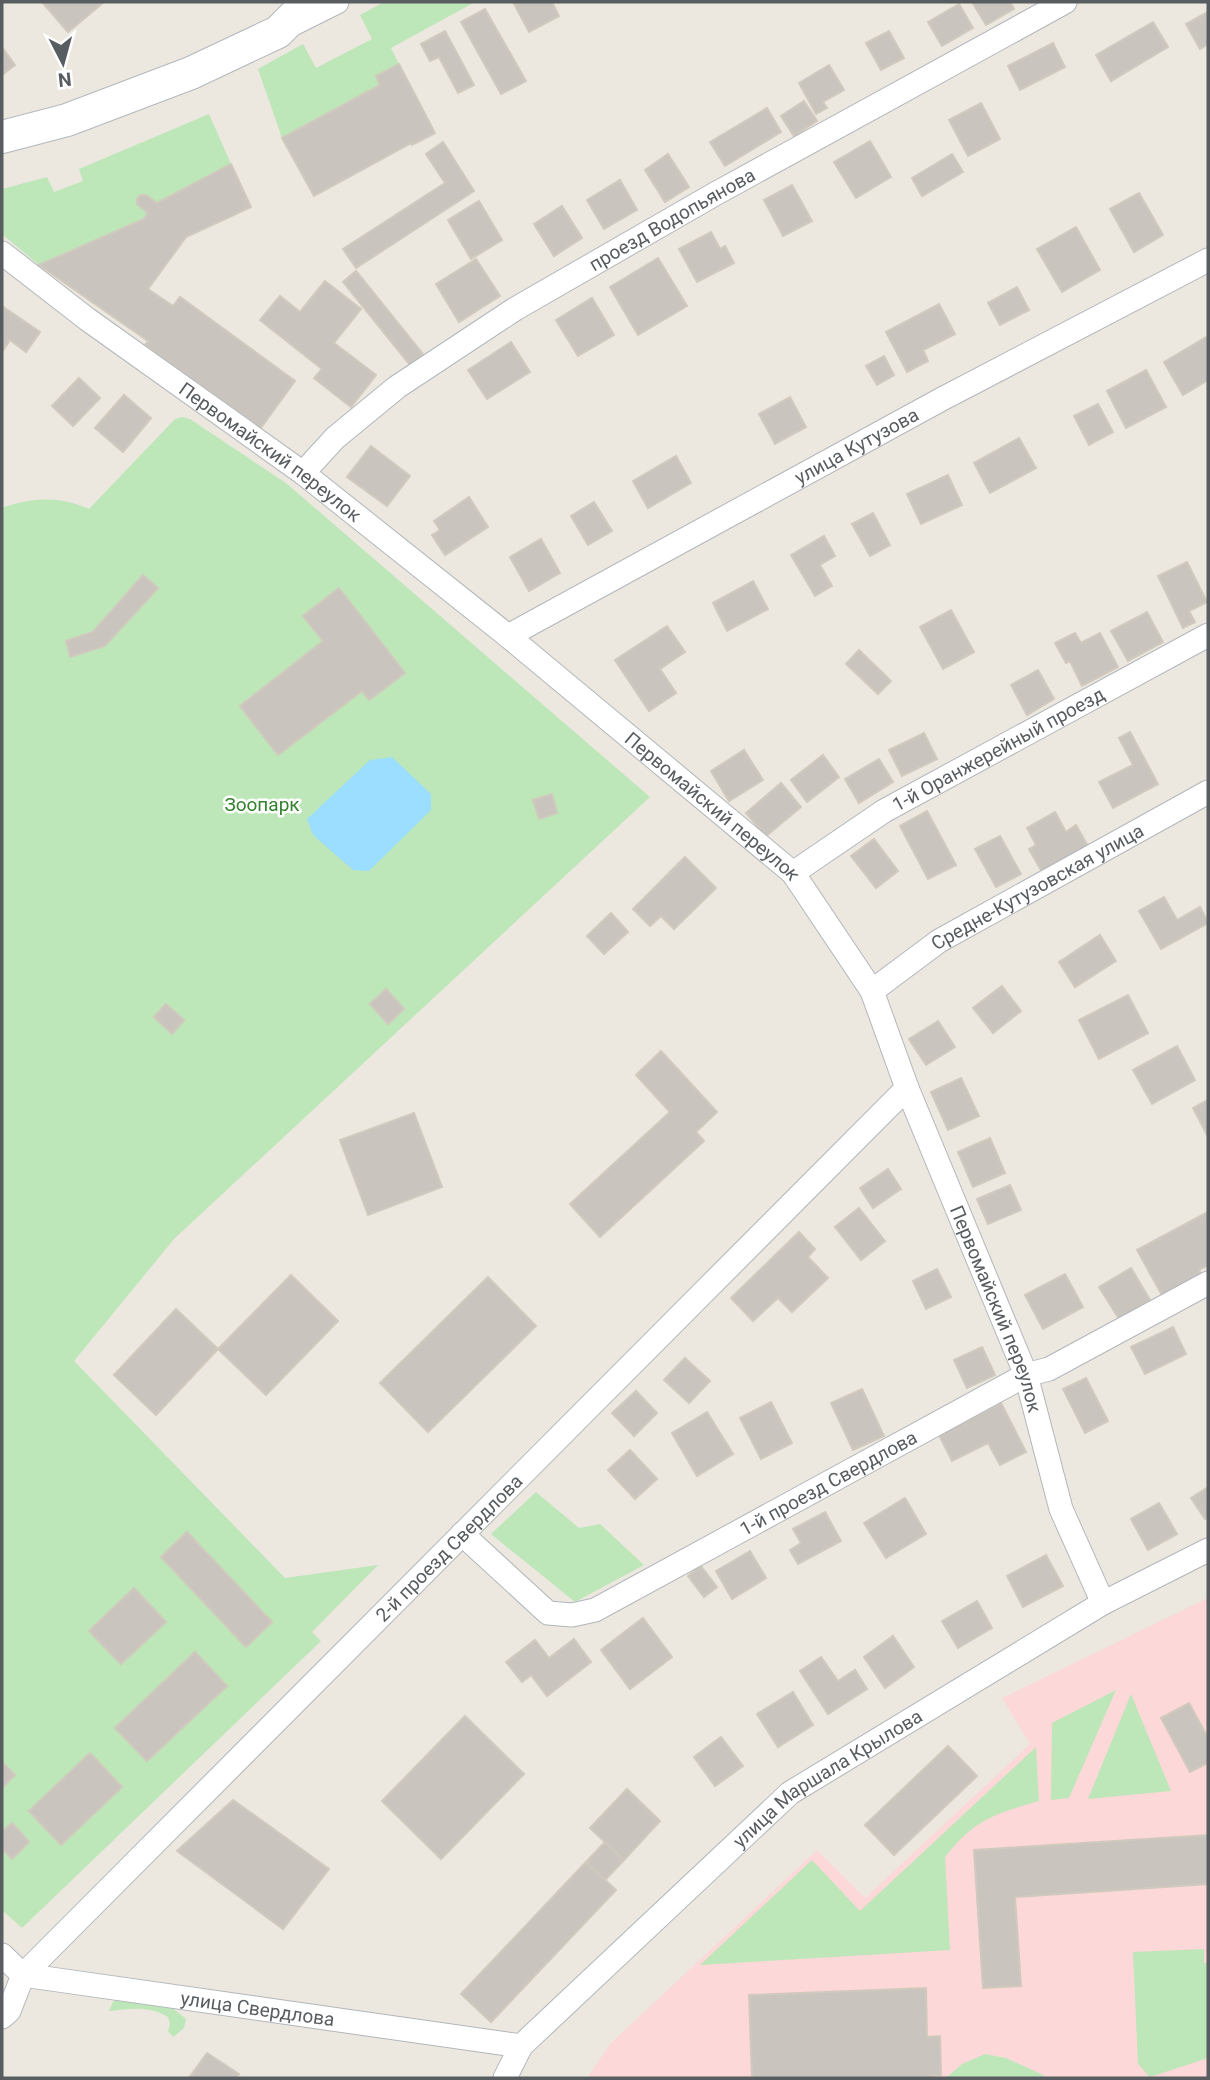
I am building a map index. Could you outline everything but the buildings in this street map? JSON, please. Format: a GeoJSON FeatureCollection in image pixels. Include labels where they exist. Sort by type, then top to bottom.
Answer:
{"type":"FeatureCollection","features":[{"type":"Feature","properties":{"kind":"main road"},"geometry":{"type":"LineString","coordinates":[[2,137],[66,120],[191,73],[278,32],[308,2]]}},
{"type":"Feature","properties":{"kind":"street"},"geometry":{"type":"LineString","coordinates":[[278,32],[337,2]]}},
{"type":"Feature","properties":{"kind":"street","name":"проезд Водопьянова"},"geometry":{"type":"LineString","coordinates":[[303,473],[335,438],[397,387],[515,309],[715,194],[1065,2]]}},
{"type":"Feature","properties":{"kind":"street","name":"Первомайский переулок"},"geometry":{"type":"LineString","coordinates":[[2,253],[87,319],[303,473],[508,636],[793,873],[872,991],[907,1088],[1026,1375],[1061,1509],[1103,1603]]}},
{"type":"Feature","properties":{"kind":"street","name":"улица Кутузова"},"geometry":{"type":"LineString","coordinates":[[508,636],[942,399],[1208,260]]}},
{"type":"Feature","properties":{"kind":"street","name":"1-й Оранжерейный проезд"},"geometry":{"type":"LineString","coordinates":[[793,873],[884,811],[1208,635]]}},
{"type":"Feature","properties":{"kind":"street","name":"Средне-Кутузовская улица"},"geometry":{"type":"LineString","coordinates":[[872,991],[939,941],[1208,792]]}},
{"type":"Feature","properties":{"kind":"street","name":"2-й проезд Свердлова"},"geometry":{"type":"LineString","coordinates":[[2,2017],[9,2011],[23,1975],[907,1088]]}},
{"type":"Feature","properties":{"kind":"street","name":"1-й проезд Свердлова"},"geometry":{"type":"LineString","coordinates":[[462,1534],[548,1612],[572,1615],[595,1609],[1026,1375],[1049,1369],[1208,1283]]}},
{"type":"Feature","properties":{"kind":"street","name":"улица Маршала Крылова"},"geometry":{"type":"LineString","coordinates":[[505,2078],[521,2046],[790,1793],[1103,1603],[1208,1550]]}},
{"type":"Feature","properties":{"kind":"street"},"geometry":{"type":"LineString","coordinates":[[2,1955],[23,1975]]}},
{"type":"Feature","properties":{"kind":"street","name":"улица Свердлова"},"geometry":{"type":"LineString","coordinates":[[23,1975],[521,2046]]}},
{"type":"Feature","properties":{"kind":"shaded area"},"geometry":{"type":"Polygon","coordinates":[[[1208,1598],[1208,2078],[587,2078],[611,2043],[817,1850],[865,1898],[1030,1744],[1002,1698],[1208,1598]]]}},
{"type":"Feature","properties":{"kind":"green space"},"geometry":{"type":"Polygon","coordinates":[[[384,2],[475,2],[391,48],[399,64],[376,76],[380,85],[282,138],[258,69],[303,44],[316,68],[372,39],[360,15],[384,2]]]}},
{"type":"Feature","properties":{"kind":"green space"},"geometry":{"type":"Polygon","coordinates":[[[209,114],[231,164],[157,203],[146,195],[140,195],[137,204],[148,213],[144,219],[39,265],[2,234],[2,189],[47,177],[54,192],[83,181],[79,169],[209,114]]]}},
{"type":"Feature","properties":{"kind":"green space","name":"Зоопарк"},"geometry":{"type":"Polygon","coordinates":[[[175,419],[190,419],[286,483],[650,797],[174,1239],[74,1361],[285,1578],[378,1565],[312,1632],[321,1641],[22,1928],[2,1910],[2,508],[46,499],[89,509],[175,419]]]}},
{"type":"Feature","properties":{"kind":"green space"},"geometry":{"type":"Polygon","coordinates":[[[536,1492],[579,1528],[600,1524],[644,1565],[575,1602],[491,1534],[536,1492]]]}},
{"type":"Feature","properties":{"kind":"green space"},"geometry":{"type":"Polygon","coordinates":[[[1116,1690],[1069,1798],[1051,1800],[1052,1723],[1116,1690]]]}},
{"type":"Feature","properties":{"kind":"green space"},"geometry":{"type":"Polygon","coordinates":[[[1131,1694],[1171,1791],[1088,1799],[1131,1694]]]}},
{"type":"Feature","properties":{"kind":"green space"},"geometry":{"type":"Polygon","coordinates":[[[1036,1747],[1039,1801],[986,1820],[966,1834],[945,1857],[950,1950],[700,1965],[812,1860],[860,1911],[1036,1747]]]}},
{"type":"Feature","properties":{"kind":"green space"},"geometry":{"type":"Polygon","coordinates":[[[1204,1949],[1204,1963],[1208,1963],[1208,2058],[1150,2077],[1138,2064],[1133,1952],[1204,1949]]]}},
{"type":"Feature","properties":{"kind":"green space"},"geometry":{"type":"Polygon","coordinates":[[[124,1995],[150,1999],[172,2008],[186,2019],[184,2028],[173,2037],[168,2031],[168,2017],[161,2013],[139,2009],[109,2011],[113,2002],[124,1995]]]}},
{"type":"Feature","properties":{"kind":"green space"},"geometry":{"type":"Polygon","coordinates":[[[985,2054],[1006,2058],[1045,2078],[946,2078],[962,2064],[985,2054]]]}},
{"type":"Feature","properties":{"kind":"water"},"geometry":{"type":"Polygon","coordinates":[[[392,757],[431,794],[431,810],[369,871],[353,870],[313,835],[307,819],[370,760],[392,757]]]}}]}
